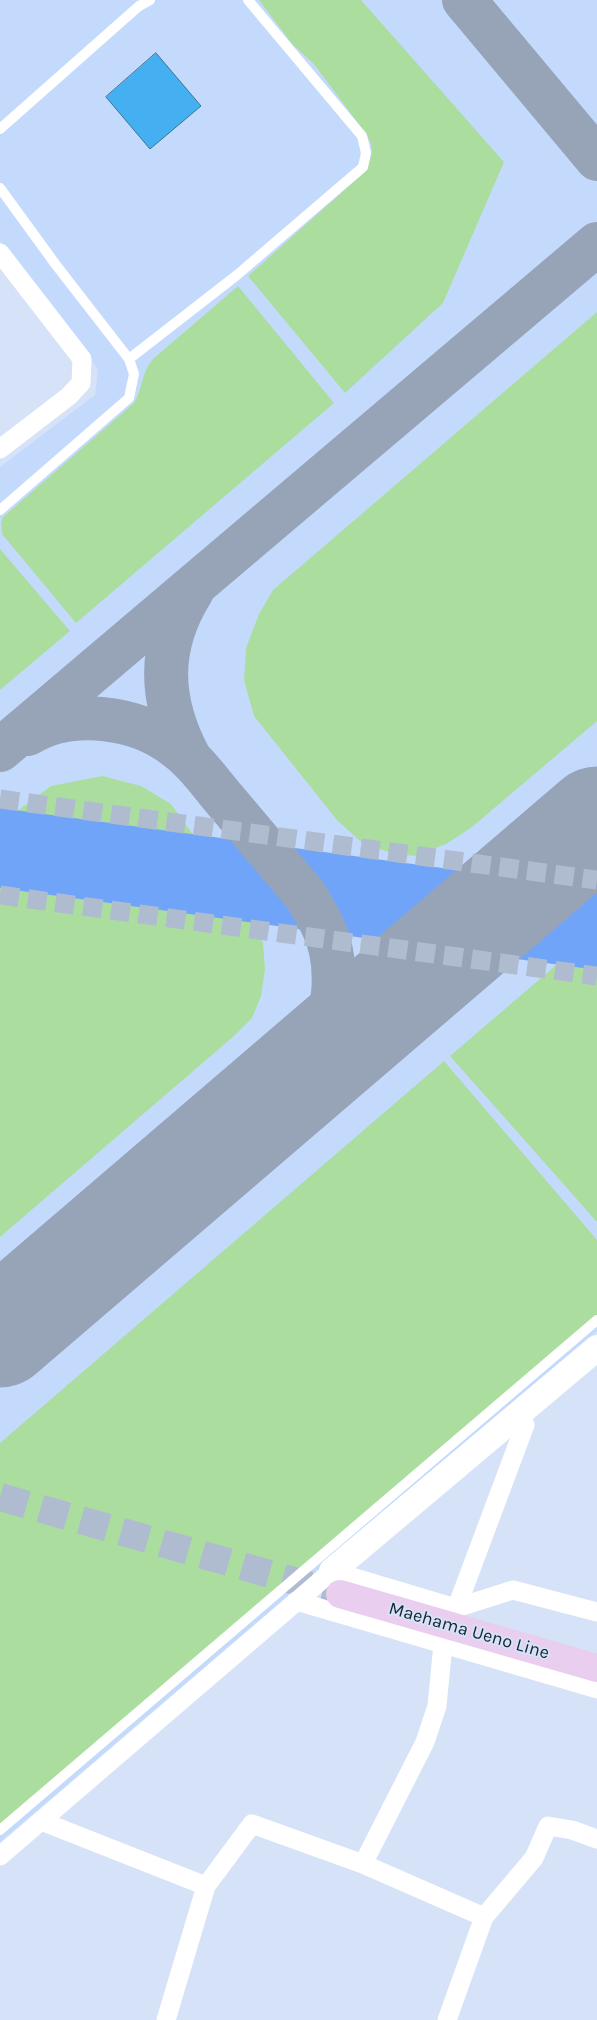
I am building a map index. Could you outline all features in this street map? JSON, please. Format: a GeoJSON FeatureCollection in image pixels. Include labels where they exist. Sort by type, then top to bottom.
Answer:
{"type":"FeatureCollection","features":[{"type":"Feature","properties":{"kind":"main road","name":"Maehama Ueno Line"},"geometry":{"type":"LineString","coordinates":[[336,1582],[597,1668]]}},
{"type":"Feature","properties":{"kind":"street"},"geometry":{"type":"LineString","coordinates":[[0,253],[82,359],[81,383],[0,449]]}},
{"type":"Feature","properties":{"kind":"street"},"geometry":{"type":"LineString","coordinates":[[0,1856],[296,1600],[336,1582],[519,1414],[597,1348]]}},
{"type":"Feature","properties":{"kind":"street"},"geometry":{"type":"LineString","coordinates":[[363,1864],[425,1742],[437,1706],[444,1642],[524,1425],[519,1414]]}},
{"type":"Feature","properties":{"kind":"street"},"geometry":{"type":"LineString","coordinates":[[336,1582],[455,1610],[513,1590],[597,1612]]}},
{"type":"Feature","properties":{"kind":"street"},"geometry":{"type":"LineString","coordinates":[[296,1600],[444,1642],[597,1689]]}},
{"type":"Feature","properties":{"kind":"street"},"geometry":{"type":"LineString","coordinates":[[41,1821],[206,1886]]}},
{"type":"Feature","properties":{"kind":"street"},"geometry":{"type":"LineString","coordinates":[[166,2020],[206,1886],[252,1824],[363,1864],[484,1918]]}},
{"type":"Feature","properties":{"kind":"street"},"geometry":{"type":"LineString","coordinates":[[447,2020],[484,1918],[534,1858],[548,1826],[572,1830],[597,1839]]}},
{"type":"Feature","properties":{"kind":"lane"},"geometry":{"type":"LineString","coordinates":[[0,129],[139,6],[150,0]]}},
{"type":"Feature","properties":{"kind":"lane"},"geometry":{"type":"LineString","coordinates":[[129,359],[237,275],[363,166],[365,160],[362,136],[248,0]]}},
{"type":"Feature","properties":{"kind":"lane"},"geometry":{"type":"LineString","coordinates":[[0,188],[56,265],[129,359],[134,374],[129,398],[0,510]]}},
{"type":"Feature","properties":{"kind":"lane"},"geometry":{"type":"LineString","coordinates":[[0,1830],[597,1320]]}},
{"type":"Feature","properties":{"kind":"shaded area"},"geometry":{"type":"Polygon","coordinates":[[[0,0],[597,0],[597,1331],[0,1842],[0,467],[95,395],[98,369],[0,241],[0,0]]]}},
{"type":"Feature","properties":{"kind":"green space"},"geometry":{"type":"Polygon","coordinates":[[[259,0],[361,0],[504,162],[443,303],[345,393],[248,276],[367,170],[372,152],[371,144],[367,135],[313,63],[293,45],[259,0]]]}},
{"type":"Feature","properties":{"kind":"green space"},"geometry":{"type":"Polygon","coordinates":[[[238,286],[334,403],[76,623],[2,534],[1,523],[3,517],[134,403],[146,370],[153,359],[238,286]]]}},
{"type":"Feature","properties":{"kind":"green space"},"geometry":{"type":"Polygon","coordinates":[[[597,312],[597,721],[472,827],[446,844],[414,856],[388,852],[361,842],[337,820],[254,716],[244,680],[246,648],[259,614],[273,590],[597,312]]]}},
{"type":"Feature","properties":{"kind":"green space"},"geometry":{"type":"Polygon","coordinates":[[[0,549],[70,631],[0,690],[0,549]]]}},
{"type":"Feature","properties":{"kind":"green space"},"geometry":{"type":"Polygon","coordinates":[[[102,776],[141,786],[171,804],[254,919],[263,943],[265,969],[261,996],[252,1018],[234,1036],[0,1237],[0,824],[51,786],[102,776]]]}},
{"type":"Feature","properties":{"kind":"green space"},"geometry":{"type":"Polygon","coordinates":[[[597,930],[597,1222],[450,1056],[597,930]]]}},
{"type":"Feature","properties":{"kind":"green space"},"geometry":{"type":"Polygon","coordinates":[[[444,1061],[597,1240],[597,1316],[0,1824],[0,1443],[444,1061]]]}},
{"type":"Feature","properties":{"kind":"water"},"geometry":{"type":"Polygon","coordinates":[[[0,808],[597,889],[597,970],[0,888],[0,808]]]}},
{"type":"Feature","properties":{"kind":"building"},"geometry":{"type":"Polygon","coordinates":[[[156,53],[201,106],[150,149],[106,97],[156,53]]]}},
{"type":"Feature","properties":{"kind":"taxiway"},"geometry":{"type":"LineString","coordinates":[[464,0],[597,159]]}},
{"type":"Feature","properties":{"kind":"taxiway"},"geometry":{"type":"LineString","coordinates":[[0,750],[597,244]]}},
{"type":"Feature","properties":{"kind":"taxiway"},"geometry":{"type":"LineString","coordinates":[[189,757],[172,715],[166,674],[168,653],[173,633],[192,591]]}},
{"type":"Feature","properties":{"kind":"taxiway"},"geometry":{"type":"LineString","coordinates":[[28,734],[45,726],[64,721],[103,719],[123,722],[160,736],[196,765],[301,890]]}},
{"type":"Feature","properties":{"kind":"taxiway"},"geometry":{"type":"LineString","coordinates":[[281,1092],[304,1067],[316,1050],[323,1036],[331,1006],[334,973],[332,957],[321,923],[306,896]]}},
{"type":"Feature","properties":{"kind":"runway"},"geometry":{"type":"LineString","coordinates":[[0,1333],[597,821]]}},
{"type":"Feature","properties":{"kind":"tunnel"},"geometry":{"type":"LineString","coordinates":[[0,799],[597,880]]}},
{"type":"Feature","properties":{"kind":"tunnel"},"geometry":{"type":"LineString","coordinates":[[0,895],[597,976]]}},
{"type":"Feature","properties":{"kind":"tunnel"},"geometry":{"type":"LineString","coordinates":[[0,1497],[340,1594]]}}]}
